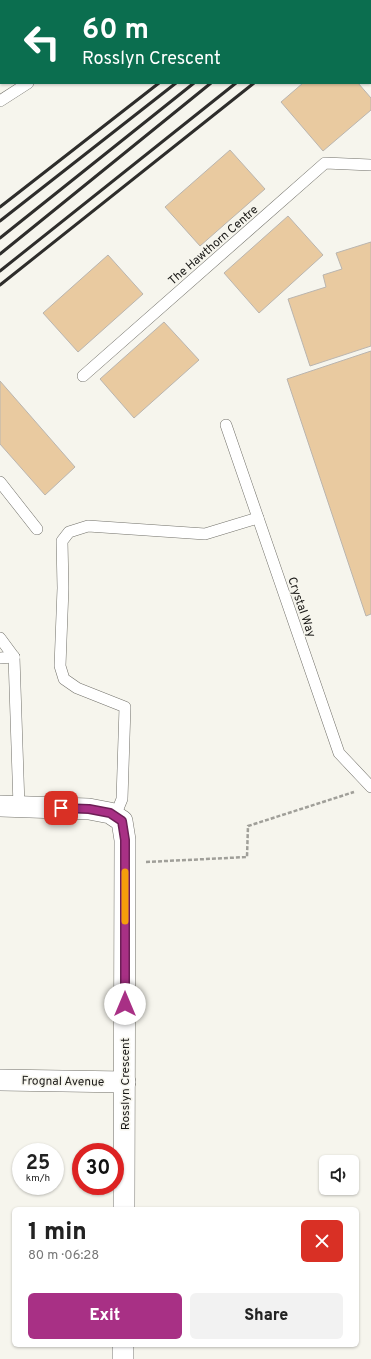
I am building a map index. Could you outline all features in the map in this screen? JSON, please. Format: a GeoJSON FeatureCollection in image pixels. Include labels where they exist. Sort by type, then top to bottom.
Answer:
{"type":"FeatureCollection","features":[{"type":"Feature","properties":{"kind":"street"},"geometry":{"type":"LineString","coordinates":[[9,806],[89,809],[110,813],[115,816]]}},
{"type":"Feature","properties":{"kind":"street","name":"Rosslyn Crescent"},"geometry":{"type":"LineString","coordinates":[[115,816],[122,821],[125,840],[124,1207]]}},
{"type":"Feature","properties":{"kind":"street","name":"Frognal Avenue"},"geometry":{"type":"LineString","coordinates":[[0,1080],[125,1082]]}},
{"type":"Feature","properties":{"kind":"street"},"geometry":{"type":"LineString","coordinates":[[123,1347],[123,1359]]}},
{"type":"Feature","properties":{"kind":"lane"},"geometry":{"type":"LineString","coordinates":[[0,101],[26,84]]}},
{"type":"Feature","properties":{"kind":"lane","name":"The Hawthorn Centre"},"geometry":{"type":"LineString","coordinates":[[83,376],[325,163],[371,165]]}},
{"type":"Feature","properties":{"kind":"lane","name":"Crystal Way"},"geometry":{"type":"LineString","coordinates":[[226,425],[339,753],[370,787]]}},
{"type":"Feature","properties":{"kind":"lane"},"geometry":{"type":"LineString","coordinates":[[0,482],[37,529]]}},
{"type":"Feature","properties":{"kind":"lane"},"geometry":{"type":"LineString","coordinates":[[115,816],[122,799],[125,707],[77,688],[64,679],[60,666],[63,588],[62,541],[70,532],[88,526],[205,534],[258,518]]}},
{"type":"Feature","properties":{"kind":"lane"},"geometry":{"type":"LineString","coordinates":[[0,638],[14,657],[9,806]]}},
{"type":"Feature","properties":{"kind":"lane"},"geometry":{"type":"LineString","coordinates":[[0,658],[14,657]]}},
{"type":"Feature","properties":{"kind":"path"},"geometry":{"type":"LineString","coordinates":[[125,863],[247,857],[248,826],[370,787]]}},
{"type":"Feature","properties":{"kind":"building"},"geometry":{"type":"Polygon","coordinates":[[[302,84],[359,84],[371,98],[371,110],[323,151],[281,102],[302,84]]]}},
{"type":"Feature","properties":{"kind":"building"},"geometry":{"type":"Polygon","coordinates":[[[230,150],[265,189],[200,246],[165,207],[230,150]]]}},
{"type":"Feature","properties":{"kind":"building"},"geometry":{"type":"Polygon","coordinates":[[[288,216],[323,255],[259,313],[224,273],[288,216]]]}},
{"type":"Feature","properties":{"kind":"building"},"geometry":{"type":"Polygon","coordinates":[[[371,242],[371,346],[310,366],[288,299],[326,287],[323,275],[342,269],[336,253],[371,242]]]}},
{"type":"Feature","properties":{"kind":"building"},"geometry":{"type":"Polygon","coordinates":[[[108,255],[143,294],[78,352],[43,313],[108,255]]]}},
{"type":"Feature","properties":{"kind":"building"},"geometry":{"type":"Polygon","coordinates":[[[164,322],[199,360],[134,418],[100,379],[164,322]]]}},
{"type":"Feature","properties":{"kind":"building"},"geometry":{"type":"Polygon","coordinates":[[[371,351],[371,614],[366,616],[287,379],[371,351]]]}},
{"type":"Feature","properties":{"kind":"building"},"geometry":{"type":"Polygon","coordinates":[[[0,381],[75,467],[45,495],[0,444],[0,381]]]}},
{"type":"Feature","properties":{"kind":"railway"},"geometry":{"type":"LineString","coordinates":[[0,207],[158,84]]}},
{"type":"Feature","properties":{"kind":"railway"},"geometry":{"type":"LineString","coordinates":[[0,221],[175,84]]}},
{"type":"Feature","properties":{"kind":"railway"},"geometry":{"type":"LineString","coordinates":[[0,238],[193,84]]}},
{"type":"Feature","properties":{"kind":"railway"},"geometry":{"type":"LineString","coordinates":[[0,254],[210,84]]}},
{"type":"Feature","properties":{"kind":"railway"},"geometry":{"type":"LineString","coordinates":[[0,271],[235,84]]}},
{"type":"Feature","properties":{"kind":"railway"},"geometry":{"type":"LineString","coordinates":[[0,285],[253,84]]}},
{"type":"Feature","properties":{"kind":"slow traffic"},"geometry":{"type":"LineString","coordinates":[[125,872],[125,921]]}},
{"type":"Feature","properties":{"kind":"route"},"geometry":{"type":"LineString","coordinates":[[61,808],[89,809],[110,813],[122,821],[125,840],[125,1004]]}}]}
